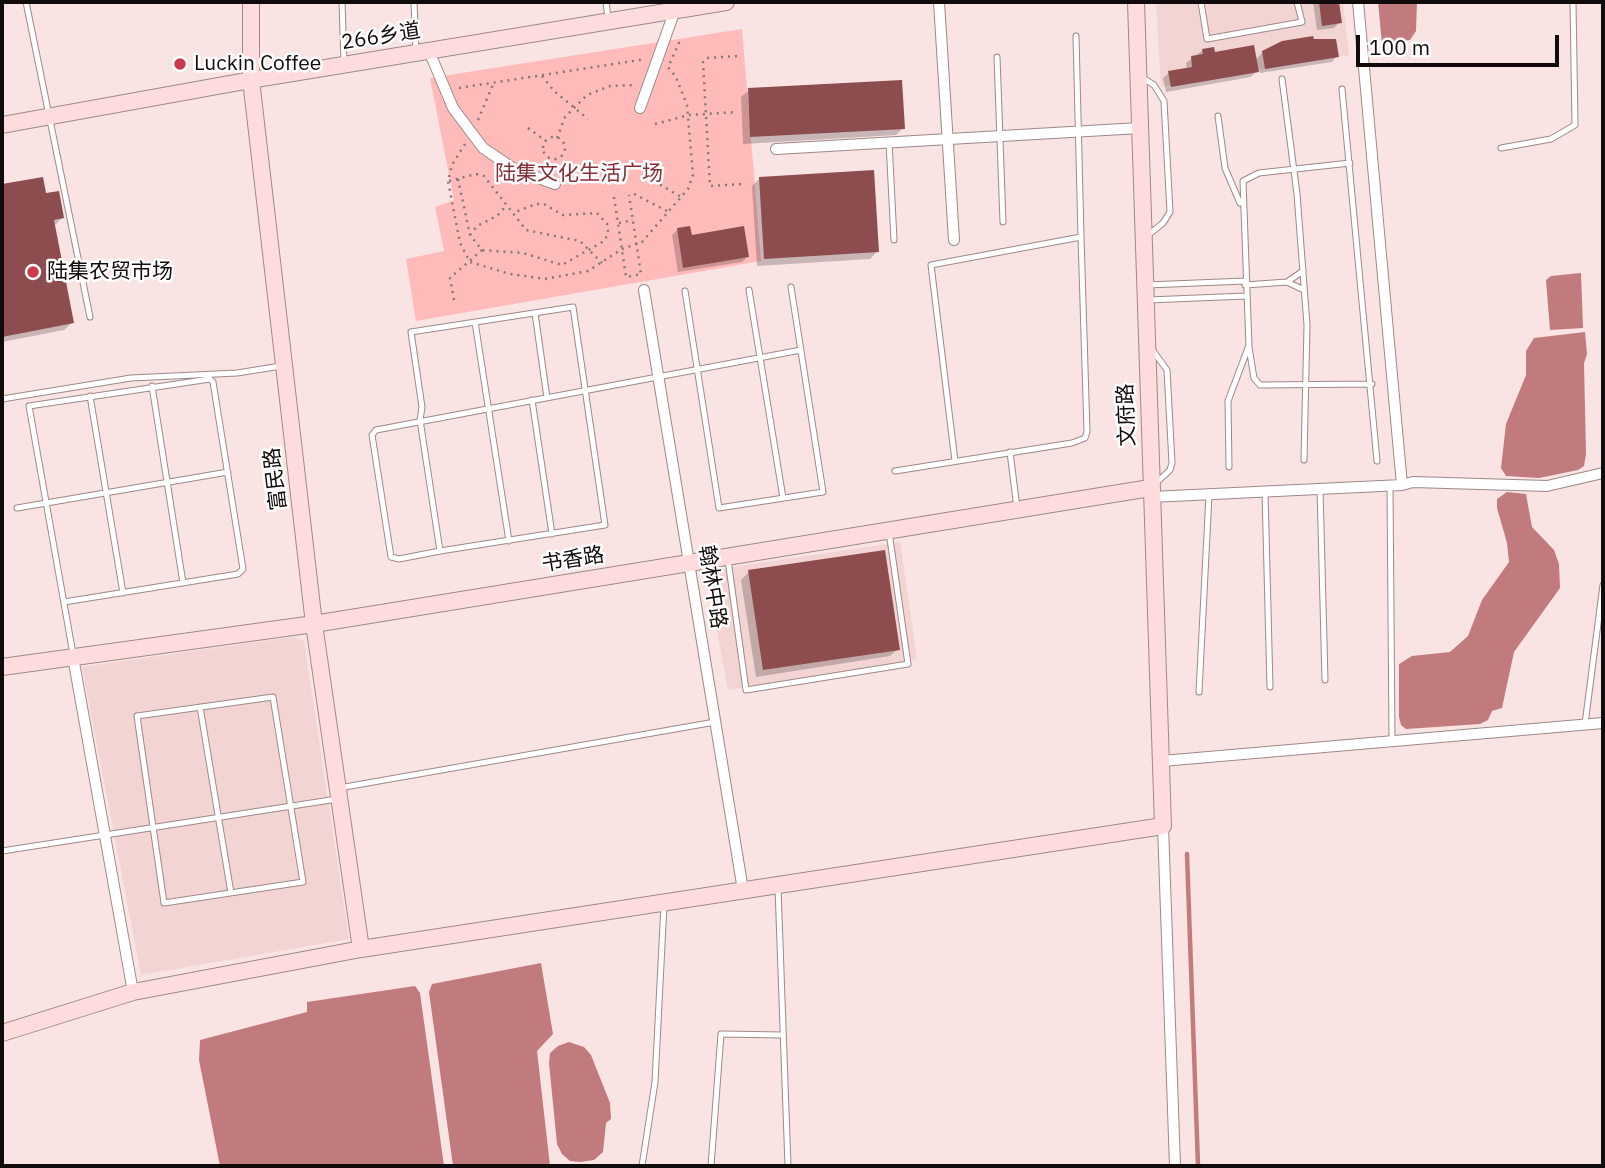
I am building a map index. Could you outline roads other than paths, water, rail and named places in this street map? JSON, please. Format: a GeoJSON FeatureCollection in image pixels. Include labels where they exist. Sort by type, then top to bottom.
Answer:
{"type":"FeatureCollection","features":[{"type":"Feature","properties":{"kind":"street","name":"富民路"},"geometry":{"type":"LineString","coordinates":[[251,2],[251,80],[284,366],[314,624],[361,949]]}},
{"type":"Feature","properties":{"kind":"street","name":"266乡道"},"geometry":{"type":"LineString","coordinates":[[2,125],[251,80],[726,2]]}},
{"type":"Feature","properties":{"kind":"street"},"geometry":{"type":"LineString","coordinates":[[939,2],[954,240]]}},
{"type":"Feature","properties":{"kind":"street","name":"文府路"},"geometry":{"type":"LineString","coordinates":[[1136,2],[1163,826]]}},
{"type":"Feature","properties":{"kind":"street"},"geometry":{"type":"LineString","coordinates":[[1358,2],[1396,486]]}},
{"type":"Feature","properties":{"kind":"street"},"geometry":{"type":"LineString","coordinates":[[640,108],[675,10]]}},
{"type":"Feature","properties":{"kind":"street"},"geometry":{"type":"LineString","coordinates":[[423,52],[472,134],[485,150],[514,169],[555,184]]}},
{"type":"Feature","properties":{"kind":"street"},"geometry":{"type":"LineString","coordinates":[[776,149],[1140,128]]}},
{"type":"Feature","properties":{"kind":"street","name":"翰林中路"},"geometry":{"type":"LineString","coordinates":[[644,290],[743,890]]}},
{"type":"Feature","properties":{"kind":"street"},"geometry":{"type":"LineString","coordinates":[[1150,493],[1209,495],[1396,486],[1413,482],[1547,486],[1603,473]]}},
{"type":"Feature","properties":{"kind":"street","name":"书香路"},"geometry":{"type":"LineString","coordinates":[[2,667],[314,624],[1017,509],[1150,493]]}},
{"type":"Feature","properties":{"kind":"street"},"geometry":{"type":"LineString","coordinates":[[73,657],[133,992]]}},
{"type":"Feature","properties":{"kind":"street"},"geometry":{"type":"LineString","coordinates":[[1162,761],[1603,723]]}},
{"type":"Feature","properties":{"kind":"street"},"geometry":{"type":"LineString","coordinates":[[2,1033],[133,992],[361,949],[1163,826],[1175,1166]]}},
{"type":"Feature","properties":{"kind":"lane"},"geometry":{"type":"LineString","coordinates":[[26,2],[51,116],[89,317]]}},
{"type":"Feature","properties":{"kind":"lane"},"geometry":{"type":"LineString","coordinates":[[342,2],[344,65]]}},
{"type":"Feature","properties":{"kind":"lane"},"geometry":{"type":"LineString","coordinates":[[414,2],[423,52]]}},
{"type":"Feature","properties":{"kind":"lane"},"geometry":{"type":"LineString","coordinates":[[606,2],[609,21]]}},
{"type":"Feature","properties":{"kind":"lane"},"geometry":{"type":"LineString","coordinates":[[1200,2],[1207,38],[1302,22],[1297,2]]}},
{"type":"Feature","properties":{"kind":"lane"},"geometry":{"type":"LineString","coordinates":[[1501,148],[1551,139],[1575,125],[1573,2]]}},
{"type":"Feature","properties":{"kind":"lane"},"geometry":{"type":"LineString","coordinates":[[895,471],[1078,442],[1087,432],[1076,36]]}},
{"type":"Feature","properties":{"kind":"lane"},"geometry":{"type":"LineString","coordinates":[[997,57],[1003,222]]}},
{"type":"Feature","properties":{"kind":"lane"},"geometry":{"type":"LineString","coordinates":[[1138,75],[1154,85],[1164,101],[1170,212],[1163,223],[1143,240]]}},
{"type":"Feature","properties":{"kind":"lane"},"geometry":{"type":"LineString","coordinates":[[1282,79],[1294,169],[1303,271],[1304,460]]}},
{"type":"Feature","properties":{"kind":"lane"},"geometry":{"type":"LineString","coordinates":[[1342,89],[1372,384],[1377,461]]}},
{"type":"Feature","properties":{"kind":"lane"},"geometry":{"type":"LineString","coordinates":[[1218,116],[1224,168],[1229,185],[1242,207]]}},
{"type":"Feature","properties":{"kind":"lane"},"geometry":{"type":"LineString","coordinates":[[889,142],[894,240]]}},
{"type":"Feature","properties":{"kind":"lane"},"geometry":{"type":"LineString","coordinates":[[1350,163],[1250,175],[1242,181],[1249,347],[1254,379],[1259,385],[1372,384]]}},
{"type":"Feature","properties":{"kind":"lane"},"geometry":{"type":"LineString","coordinates":[[955,461],[931,265],[1081,237]]}},
{"type":"Feature","properties":{"kind":"lane"},"geometry":{"type":"LineString","coordinates":[[1287,282],[1303,271]]}},
{"type":"Feature","properties":{"kind":"lane"},"geometry":{"type":"LineString","coordinates":[[1145,293],[1245,283],[1287,282],[1304,290]]}},
{"type":"Feature","properties":{"kind":"lane"},"geometry":{"type":"LineString","coordinates":[[685,290],[719,508],[823,492],[791,287]]}},
{"type":"Feature","properties":{"kind":"lane"},"geometry":{"type":"LineString","coordinates":[[749,290],[783,498]]}},
{"type":"Feature","properties":{"kind":"lane"},"geometry":{"type":"LineString","coordinates":[[1145,293],[1246,296]]}},
{"type":"Feature","properties":{"kind":"lane"},"geometry":{"type":"LineString","coordinates":[[440,551],[420,420],[422,407],[411,332],[573,307],[586,391],[605,525],[399,559],[391,557],[389,548],[372,435],[381,428],[420,420],[532,400],[547,398],[586,391],[658,379],[801,350]]}},
{"type":"Feature","properties":{"kind":"lane"},"geometry":{"type":"LineString","coordinates":[[535,313],[547,398]]}},
{"type":"Feature","properties":{"kind":"lane"},"geometry":{"type":"LineString","coordinates":[[475,322],[509,541]]}},
{"type":"Feature","properties":{"kind":"lane"},"geometry":{"type":"LineString","coordinates":[[1229,467],[1228,401],[1249,347]]}},
{"type":"Feature","properties":{"kind":"lane"},"geometry":{"type":"LineString","coordinates":[[2,399],[131,378],[237,373],[284,366]]}},
{"type":"Feature","properties":{"kind":"lane"},"geometry":{"type":"LineString","coordinates":[[64,603],[238,573],[243,569],[213,382],[204,378],[29,407],[73,657]]}},
{"type":"Feature","properties":{"kind":"lane"},"geometry":{"type":"LineString","coordinates":[[152,386],[183,583]]}},
{"type":"Feature","properties":{"kind":"lane"},"geometry":{"type":"LineString","coordinates":[[90,396],[123,593]]}},
{"type":"Feature","properties":{"kind":"lane"},"geometry":{"type":"LineString","coordinates":[[532,400],[552,534]]}},
{"type":"Feature","properties":{"kind":"lane"},"geometry":{"type":"LineString","coordinates":[[1010,452],[1017,509]]}},
{"type":"Feature","properties":{"kind":"lane"},"geometry":{"type":"LineString","coordinates":[[17,508],[228,472]]}},
{"type":"Feature","properties":{"kind":"lane"},"geometry":{"type":"LineString","coordinates":[[1392,741],[1396,486]]}},
{"type":"Feature","properties":{"kind":"lane"},"geometry":{"type":"LineString","coordinates":[[1320,489],[1325,680]]}},
{"type":"Feature","properties":{"kind":"lane"},"geometry":{"type":"LineString","coordinates":[[1265,492],[1270,687]]}},
{"type":"Feature","properties":{"kind":"lane"},"geometry":{"type":"LineString","coordinates":[[1199,692],[1209,495]]}},
{"type":"Feature","properties":{"kind":"lane"},"geometry":{"type":"LineString","coordinates":[[727,556],[746,690],[854,673],[908,664],[888,530]]}},
{"type":"Feature","properties":{"kind":"lane"},"geometry":{"type":"LineString","coordinates":[[1585,724],[1603,585]]}},
{"type":"Feature","properties":{"kind":"lane"},"geometry":{"type":"LineString","coordinates":[[273,697],[303,883],[164,903],[137,716],[200,707],[273,697]]}},
{"type":"Feature","properties":{"kind":"lane"},"geometry":{"type":"LineString","coordinates":[[200,707],[231,893]]}},
{"type":"Feature","properties":{"kind":"lane"},"geometry":{"type":"LineString","coordinates":[[2,851],[291,806],[339,793],[715,722]]}},
{"type":"Feature","properties":{"kind":"lane"},"geometry":{"type":"LineString","coordinates":[[778,885],[788,1166]]}},
{"type":"Feature","properties":{"kind":"lane"},"geometry":{"type":"LineString","coordinates":[[642,1166],[655,1082],[664,902]]}},
{"type":"Feature","properties":{"kind":"lane"},"geometry":{"type":"LineString","coordinates":[[711,1166],[721,1034],[782,1035]]}},
{"type":"Feature","properties":{"kind":"waterway"},"geometry":{"type":"LineString","coordinates":[[1187,854],[1198,1166]]}},
{"type":"Feature","properties":{"kind":"place","name":"Luckin Coffee"},"geometry":{"type":"Point","coordinates":[180,64]}},
{"type":"Feature","properties":{"kind":"place","name":"陆集农贸市场"},"geometry":{"type":"Point","coordinates":[33,272]}},
{"type":"Feature","properties":{"kind":"park label","name":"陆集文化生活广场"},"geometry":{"type":"Point","coordinates":[579,174]}}]}
